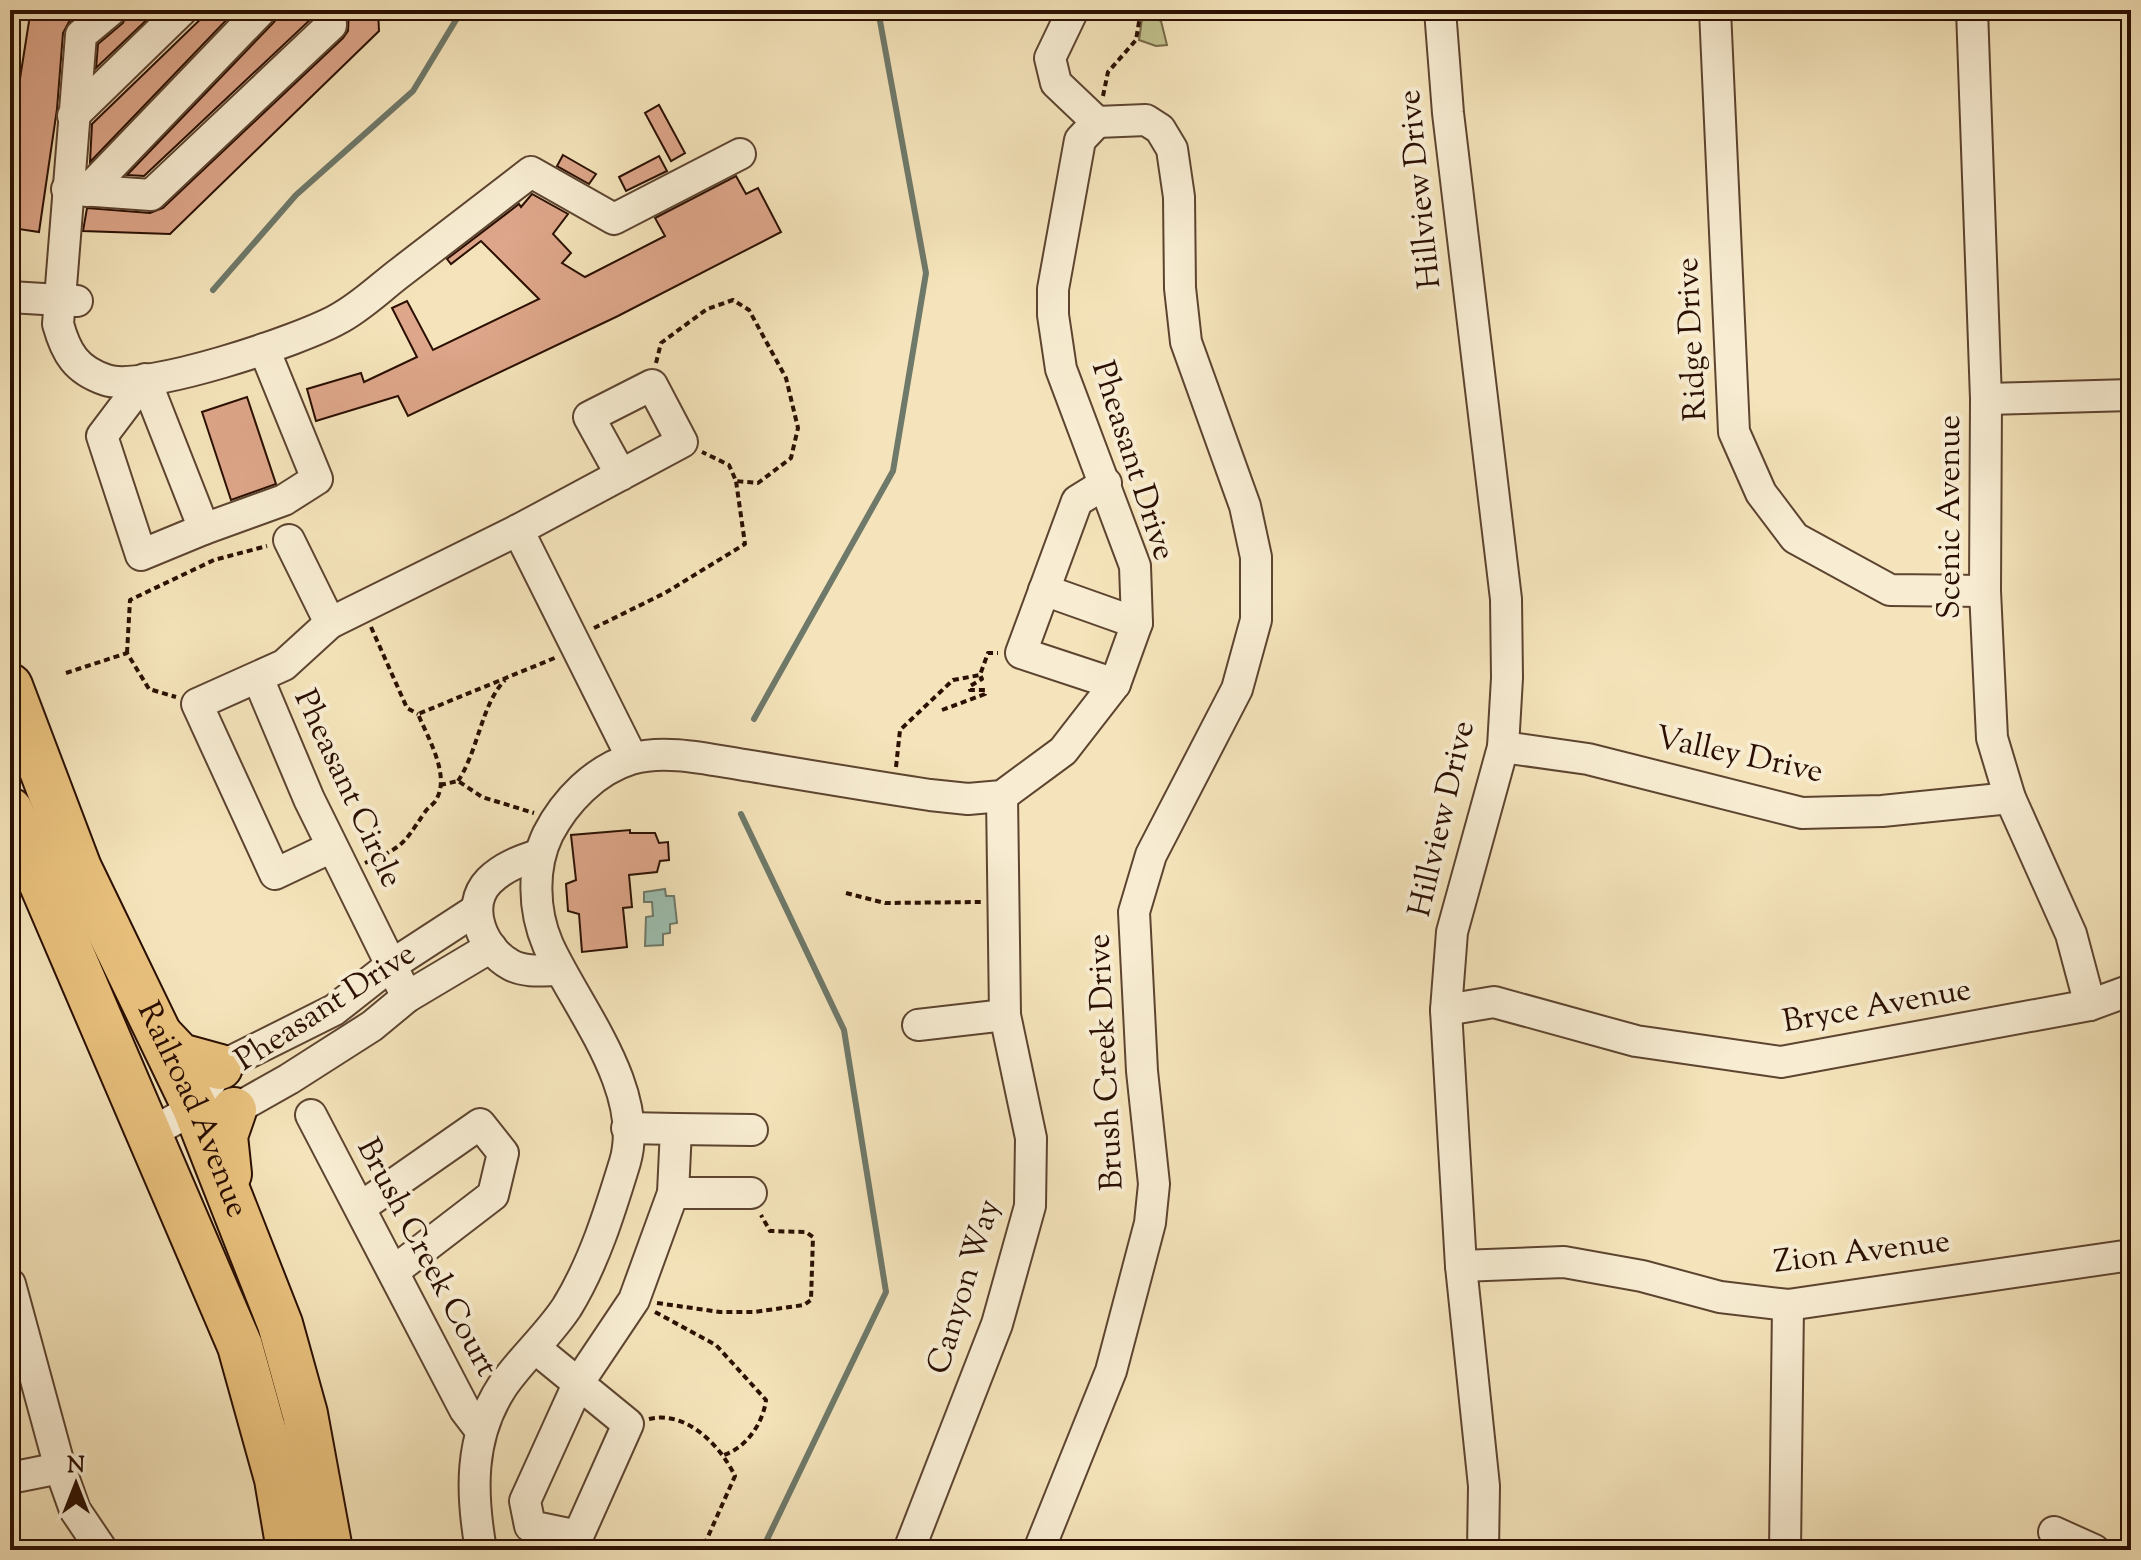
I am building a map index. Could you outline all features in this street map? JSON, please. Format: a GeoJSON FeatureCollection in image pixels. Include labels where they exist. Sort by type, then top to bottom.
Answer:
{"type":"FeatureCollection","features":[{"type":"Feature","properties":{"kind":"highway","name":"Railroad Avenue"},"geometry":{"type":"LineString","coordinates":[[10,686],[79,868],[157,1031],[214,1109],[244,1231],[290,1358],[305,1414],[330,1550]]}},
{"type":"Feature","properties":{"kind":"highway","name":"Railroad Avenue"},"geometry":{"type":"LineString","coordinates":[[10,810],[240,1346],[277,1479],[289,1550]]}},
{"type":"Feature","properties":{"kind":"highway"},"geometry":{"type":"LineString","coordinates":[[157,1031],[180,1056],[220,1067]]}},
{"type":"Feature","properties":{"kind":"street"},"geometry":{"type":"LineString","coordinates":[[111,10],[81,35],[73,116],[77,190],[69,300],[58,324],[64,347],[76,366],[108,381],[145,379],[264,349],[341,318],[531,172],[614,219],[740,154]]}},
{"type":"Feature","properties":{"kind":"street"},"geometry":{"type":"LineString","coordinates":[[73,116],[182,10]]}},
{"type":"Feature","properties":{"kind":"street"},"geometry":{"type":"LineString","coordinates":[[77,190],[261,10]]}},
{"type":"Feature","properties":{"kind":"street"},"geometry":{"type":"LineString","coordinates":[[77,190],[151,195],[331,25],[330,10]]}},
{"type":"Feature","properties":{"kind":"street"},"geometry":{"type":"LineString","coordinates":[[1073,10],[1050,58],[1056,83],[1097,122]]}},
{"type":"Feature","properties":{"kind":"street","name":"Hillview Drive"},"geometry":{"type":"LineString","coordinates":[[1440,10],[1451,144],[1506,599],[1507,678],[1503,747],[1452,932],[1446,1010],[1461,1266],[1484,1486],[1483,1550]]}},
{"type":"Feature","properties":{"kind":"street","name":"Ridge Drive"},"geometry":{"type":"LineString","coordinates":[[1715,10],[1734,432],[1761,493],[1795,538],[1890,590],[1985,591]]}},
{"type":"Feature","properties":{"kind":"street","name":"Scenic Avenue"},"geometry":{"type":"LineString","coordinates":[[1972,10],[1986,399],[1985,591],[1992,738],[2010,798],[2071,934],[2090,1005]]}},
{"type":"Feature","properties":{"kind":"street","name":"Brush Creek Drive"},"geometry":{"type":"LineString","coordinates":[[1039,1550],[1111,1371],[1150,1223],[1154,1184],[1142,1071],[1134,912],[1151,855],[1237,689],[1256,620],[1256,557],[1245,506],[1186,342],[1180,288],[1179,197],[1172,149],[1160,129],[1146,120],[1097,122]]}},
{"type":"Feature","properties":{"kind":"street","name":"Pheasant Drive"},"geometry":{"type":"LineString","coordinates":[[1002,796],[1063,751],[1115,684],[1137,623],[1135,566],[1061,369],[1053,315],[1053,289],[1080,140],[1097,122]]}},
{"type":"Feature","properties":{"kind":"street"},"geometry":{"type":"LineString","coordinates":[[10,297],[69,300]]}},
{"type":"Feature","properties":{"kind":"street"},"geometry":{"type":"LineString","coordinates":[[145,379],[102,436],[141,555],[284,500],[317,479],[264,349]]}},
{"type":"Feature","properties":{"kind":"street"},"geometry":{"type":"LineString","coordinates":[[145,379],[204,529]]}},
{"type":"Feature","properties":{"kind":"street"},"geometry":{"type":"LineString","coordinates":[[621,475],[589,417],[652,385],[682,442]]}},
{"type":"Feature","properties":{"kind":"street"},"geometry":{"type":"LineString","coordinates":[[1986,399],[2131,395]]}},
{"type":"Feature","properties":{"kind":"street","name":"Pheasant Circle"},"geometry":{"type":"LineString","coordinates":[[407,997],[338,859],[258,678],[284,665],[330,623],[518,530],[682,442]]}},
{"type":"Feature","properties":{"kind":"street"},"geometry":{"type":"LineString","coordinates":[[1106,483],[1077,501],[1021,653],[1115,684]]}},
{"type":"Feature","properties":{"kind":"street"},"geometry":{"type":"LineString","coordinates":[[518,530],[632,758]]}},
{"type":"Feature","properties":{"kind":"street"},"geometry":{"type":"LineString","coordinates":[[289,540],[330,623]]}},
{"type":"Feature","properties":{"kind":"street"},"geometry":{"type":"LineString","coordinates":[[1044,590],[1137,623]]}},
{"type":"Feature","properties":{"kind":"street"},"geometry":{"type":"LineString","coordinates":[[258,678],[197,704],[275,874],[338,859]]}},
{"type":"Feature","properties":{"kind":"street","name":"Valley Drive"},"geometry":{"type":"LineString","coordinates":[[1503,747],[1588,759],[1802,813],[1882,811],[2010,798]]}},
{"type":"Feature","properties":{"kind":"street"},"geometry":{"type":"LineString","coordinates":[[481,1550],[473,1468],[481,1431],[502,1387],[567,1307],[603,1234],[626,1156],[626,1111],[605,1045],[546,941],[537,903],[538,855],[554,822],[589,781],[632,758],[681,756],[968,799],[1002,796]]}},
{"type":"Feature","properties":{"kind":"street","name":"Canyon Way"},"geometry":{"type":"LineString","coordinates":[[909,1550],[997,1324],[1030,1206],[1031,1138],[1005,1015],[1002,796]]}},
{"type":"Feature","properties":{"kind":"street","name":"Pheasant Drive"},"geometry":{"type":"LineString","coordinates":[[214,1109],[220,1067],[334,1010],[390,966],[476,910],[480,894],[489,882],[510,865],[538,855]]}},
{"type":"Feature","properties":{"kind":"street"},"geometry":{"type":"LineString","coordinates":[[476,910],[480,930],[491,947],[511,965],[528,970],[560,970]]}},
{"type":"Feature","properties":{"kind":"street","name":"Pheasant Drive"},"geometry":{"type":"LineString","coordinates":[[151,1133],[214,1109],[348,1043],[407,997],[491,947]]}},
{"type":"Feature","properties":{"kind":"street","name":"Bryce Avenue"},"geometry":{"type":"LineString","coordinates":[[1446,1010],[1494,1002],[1636,1041],[1781,1062],[2090,1005],[2131,990]]}},
{"type":"Feature","properties":{"kind":"street"},"geometry":{"type":"LineString","coordinates":[[918,1025],[1005,1015]]}},
{"type":"Feature","properties":{"kind":"street","name":"Brush Creek Court"},"geometry":{"type":"LineString","coordinates":[[311,1115],[465,1410],[481,1431]]}},
{"type":"Feature","properties":{"kind":"street"},"geometry":{"type":"LineString","coordinates":[[361,1207],[480,1124],[503,1153],[493,1195],[394,1271]]}},
{"type":"Feature","properties":{"kind":"street"},"geometry":{"type":"LineString","coordinates":[[627,1128],[752,1130]]}},
{"type":"Feature","properties":{"kind":"street"},"geometry":{"type":"LineString","coordinates":[[535,1348],[579,1382],[628,1424],[578,1536],[530,1526],[525,1501],[579,1382],[634,1300],[673,1193],[676,1129]]}},
{"type":"Feature","properties":{"kind":"street"},"geometry":{"type":"LineString","coordinates":[[673,1193],[751,1193]]}},
{"type":"Feature","properties":{"kind":"street","name":"Zion Avenue"},"geometry":{"type":"LineString","coordinates":[[1461,1266],[1564,1262],[1642,1276],[1720,1297],[1788,1305],[2131,1255]]}},
{"type":"Feature","properties":{"kind":"street"},"geometry":{"type":"LineString","coordinates":[[10,1284],[60,1468],[75,1510],[102,1550]]}},
{"type":"Feature","properties":{"kind":"street"},"geometry":{"type":"LineString","coordinates":[[1785,1550],[1788,1305]]}},
{"type":"Feature","properties":{"kind":"street"},"geometry":{"type":"LineString","coordinates":[[10,1478],[60,1468]]}},
{"type":"Feature","properties":{"kind":"street"},"geometry":{"type":"LineString","coordinates":[[2054,1532],[2094,1550]]}},
{"type":"Feature","properties":{"kind":"path"},"geometry":{"type":"LineString","coordinates":[[1097,122],[1108,72],[1136,40],[1141,10]]}},
{"type":"Feature","properties":{"kind":"path"},"geometry":{"type":"LineString","coordinates":[[652,385],[661,343],[707,309],[733,300],[749,310],[786,378],[798,428],[791,458],[758,483],[736,481]]}},
{"type":"Feature","properties":{"kind":"path"},"geometry":{"type":"LineString","coordinates":[[418,714],[507,678],[574,644],[745,544],[736,481],[729,465],[682,442]]}},
{"type":"Feature","properties":{"kind":"path"},"geometry":{"type":"LineString","coordinates":[[197,704],[149,689],[127,653],[130,600],[214,560],[289,540]]}},
{"type":"Feature","properties":{"kind":"path"},"geometry":{"type":"LineString","coordinates":[[338,859],[395,851],[415,831],[437,798],[440,785],[436,758],[418,714],[407,708],[361,607]]}},
{"type":"Feature","properties":{"kind":"path"},"geometry":{"type":"LineString","coordinates":[[66,673],[127,653]]}},
{"type":"Feature","properties":{"kind":"path"},"geometry":{"type":"LineString","coordinates":[[942,710],[985,694],[985,690],[970,690],[970,686],[982,679],[980,675],[988,653],[1021,653]]}},
{"type":"Feature","properties":{"kind":"path"},"geometry":{"type":"LineString","coordinates":[[894,789],[900,730],[953,680],[980,675]]}},
{"type":"Feature","properties":{"kind":"path"},"geometry":{"type":"LineString","coordinates":[[440,785],[458,781],[471,761],[491,694],[507,678]]}},
{"type":"Feature","properties":{"kind":"path"},"geometry":{"type":"LineString","coordinates":[[458,781],[482,797],[554,822]]}},
{"type":"Feature","properties":{"kind":"path"},"geometry":{"type":"LineString","coordinates":[[846,893],[885,903],[1004,902]]}},
{"type":"Feature","properties":{"kind":"path"},"geometry":{"type":"LineString","coordinates":[[634,1300],[720,1312],[754,1312],[804,1305],[811,1300],[813,1237],[806,1232],[770,1231],[751,1193]]}},
{"type":"Feature","properties":{"kind":"path"},"geometry":{"type":"LineString","coordinates":[[634,1300],[716,1345],[766,1400],[764,1417],[738,1450],[724,1455]]}},
{"type":"Feature","properties":{"kind":"path"},"geometry":{"type":"LineString","coordinates":[[628,1424],[665,1415],[685,1422],[724,1455],[735,1476],[702,1550]]}},
{"type":"Feature","properties":{"kind":"green space"},"geometry":{"type":"Polygon","coordinates":[[[1143,12],[1161,21],[1167,45],[1156,46],[1139,40],[1143,12]]]}},
{"type":"Feature","properties":{"kind":"shaded area"},"geometry":{"type":"Polygon","coordinates":[[[665,889],[666,896],[674,896],[677,923],[670,924],[670,933],[663,934],[663,945],[645,946],[646,917],[653,916],[652,902],[644,902],[644,892],[665,889]]]}},
{"type":"Feature","properties":{"kind":"building"},"geometry":{"type":"Polygon","coordinates":[[[34,10],[83,10],[69,22],[63,33],[57,109],[39,232],[12,228],[14,199],[10,198],[10,142],[30,15],[34,10]]]}},
{"type":"Feature","properties":{"kind":"building"},"geometry":{"type":"Polygon","coordinates":[[[140,10],[146,15],[155,12],[96,68],[98,44],[123,23],[128,11],[132,15],[140,10]]]}},
{"type":"Feature","properties":{"kind":"building"},"geometry":{"type":"Polygon","coordinates":[[[210,10],[236,10],[90,162],[92,124],[210,10]]]}},
{"type":"Feature","properties":{"kind":"building"},"geometry":{"type":"Polygon","coordinates":[[[282,10],[306,10],[312,18],[144,176],[127,175],[274,22],[282,10]]]}},
{"type":"Feature","properties":{"kind":"building"},"geometry":{"type":"Polygon","coordinates":[[[349,10],[378,10],[379,31],[170,234],[83,231],[87,208],[150,213],[163,208],[343,38],[348,31],[349,10]]]}},
{"type":"Feature","properties":{"kind":"building"},"geometry":{"type":"Polygon","coordinates":[[[659,105],[685,153],[671,161],[645,113],[659,105]]]}},
{"type":"Feature","properties":{"kind":"building"},"geometry":{"type":"Polygon","coordinates":[[[563,155],[596,174],[589,184],[557,166],[563,155]]]}},
{"type":"Feature","properties":{"kind":"building"},"geometry":{"type":"Polygon","coordinates":[[[659,156],[667,171],[626,191],[619,177],[659,156]]]}},
{"type":"Feature","properties":{"kind":"building"},"geometry":{"type":"Polygon","coordinates":[[[736,176],[746,194],[758,188],[781,232],[618,316],[408,416],[398,396],[316,421],[307,389],[361,373],[364,382],[417,357],[392,308],[407,301],[433,350],[539,299],[481,241],[451,264],[447,259],[519,204],[521,207],[532,194],[568,214],[553,234],[571,253],[562,263],[585,277],[665,236],[655,218],[736,176]]]}},
{"type":"Feature","properties":{"kind":"building"},"geometry":{"type":"Polygon","coordinates":[[[247,397],[276,484],[231,500],[202,412],[247,397]]]}},
{"type":"Feature","properties":{"kind":"building"},"geometry":{"type":"Polygon","coordinates":[[[630,830],[630,833],[655,833],[659,843],[668,842],[669,860],[660,861],[657,872],[629,875],[632,907],[623,908],[627,947],[582,952],[579,914],[568,911],[566,884],[576,880],[571,835],[630,830]]]}},
{"type":"Feature","properties":{"kind":"waterway"},"geometry":{"type":"LineString","coordinates":[[213,290],[296,195],[413,91],[462,10]]}},
{"type":"Feature","properties":{"kind":"waterway"},"geometry":{"type":"LineString","coordinates":[[754,719],[893,471],[926,273],[878,10]]}},
{"type":"Feature","properties":{"kind":"waterway"},"geometry":{"type":"LineString","coordinates":[[741,814],[844,1030],[886,1292],[762,1550]]}}]}
